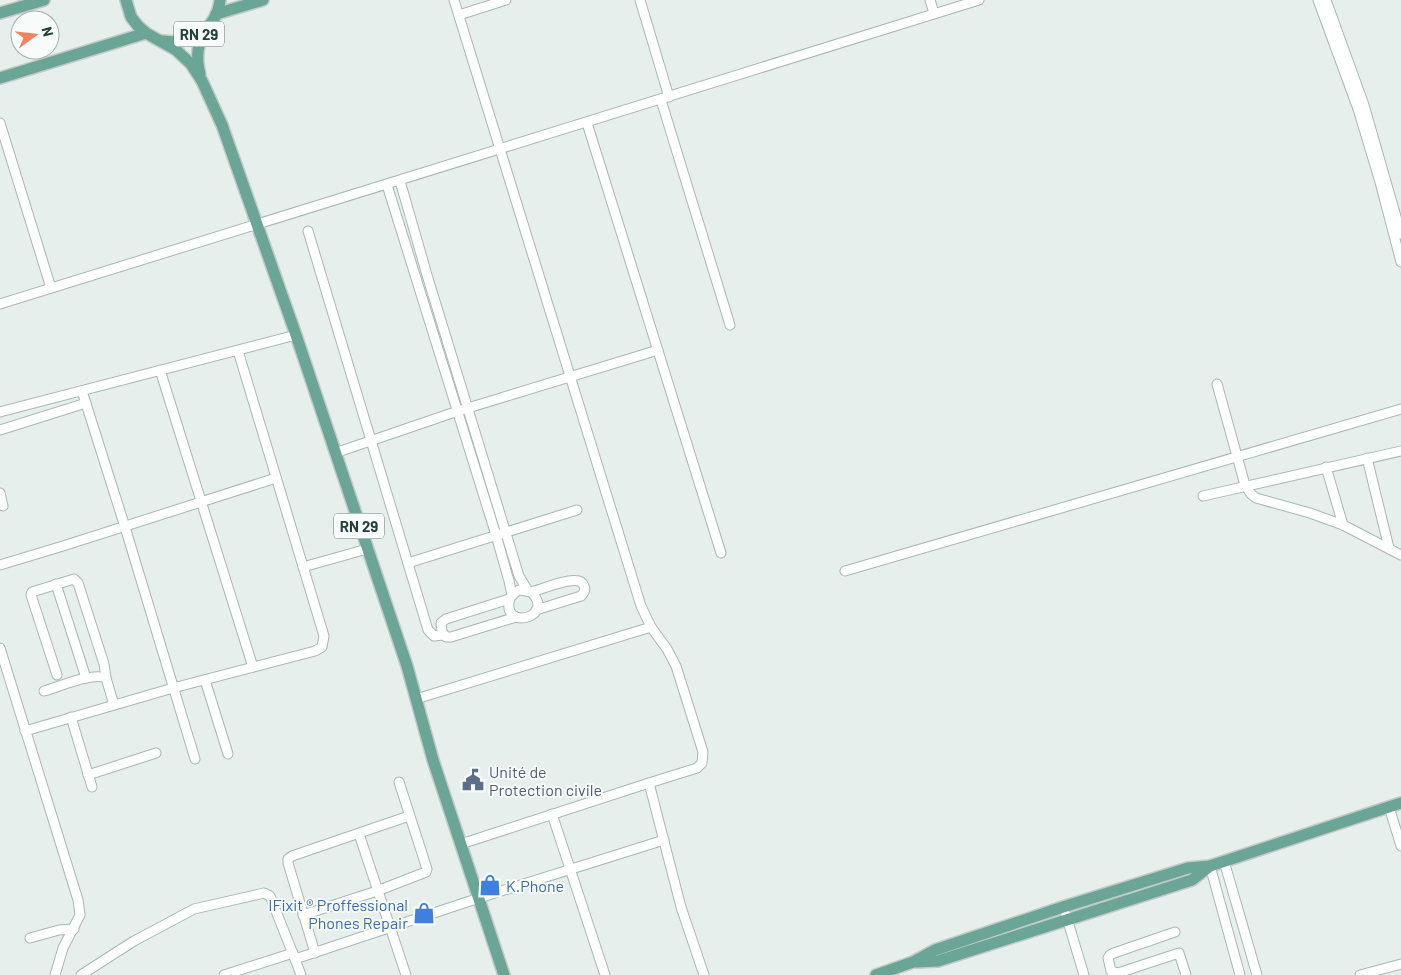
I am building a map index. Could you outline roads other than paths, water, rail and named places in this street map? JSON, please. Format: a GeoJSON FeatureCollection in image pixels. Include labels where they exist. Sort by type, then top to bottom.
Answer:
{"type":"FeatureCollection","features":[{"type":"Feature","properties":{"kind":"main road"},"geometry":{"type":"LineString","coordinates":[[0,13],[44,0]]}},
{"type":"Feature","properties":{"kind":"main road","name":"RN 29"},"geometry":{"type":"LineString","coordinates":[[126,0],[131,17],[138,26],[184,57],[202,81]]}},
{"type":"Feature","properties":{"kind":"main road","name":"RN 29"},"geometry":{"type":"LineString","coordinates":[[220,0],[216,14],[203,35],[198,53],[199,72],[228,139],[296,336],[407,666],[433,760],[504,975]]}},
{"type":"Feature","properties":{"kind":"main road"},"geometry":{"type":"LineString","coordinates":[[216,14],[263,0]]}},
{"type":"Feature","properties":{"kind":"main road","name":"RN 29"},"geometry":{"type":"LineString","coordinates":[[159,40],[185,41],[198,36],[208,27]]}},
{"type":"Feature","properties":{"kind":"main road"},"geometry":{"type":"LineString","coordinates":[[0,78],[146,33]]}},
{"type":"Feature","properties":{"kind":"main road"},"geometry":{"type":"LineString","coordinates":[[876,975],[913,962],[935,950],[1063,908],[1188,868],[1210,866],[1401,803]]}},
{"type":"Feature","properties":{"kind":"main road"},"geometry":{"type":"LineString","coordinates":[[913,962],[938,961],[1192,880],[1210,866]]}},
{"type":"Feature","properties":{"kind":"street"},"geometry":{"type":"LineString","coordinates":[[454,0],[639,601],[650,627],[668,649],[676,666],[704,756],[702,763],[697,768],[461,844]]}},
{"type":"Feature","properties":{"kind":"street"},"geometry":{"type":"LineString","coordinates":[[458,15],[506,0]]}},
{"type":"Feature","properties":{"kind":"street"},"geometry":{"type":"LineString","coordinates":[[640,0],[665,98],[730,325]]}},
{"type":"Feature","properties":{"kind":"street"},"geometry":{"type":"LineString","coordinates":[[930,0],[934,14]]}},
{"type":"Feature","properties":{"kind":"street"},"geometry":{"type":"LineString","coordinates":[[0,304],[934,14],[952,4],[979,0]]}},
{"type":"Feature","properties":{"kind":"street"},"geometry":{"type":"LineString","coordinates":[[1318,0],[1358,108],[1401,262]]}},
{"type":"Feature","properties":{"kind":"street"},"geometry":{"type":"LineString","coordinates":[[1326,0],[1364,105],[1401,234]]}},
{"type":"Feature","properties":{"kind":"street"},"geometry":{"type":"LineString","coordinates":[[0,123],[51,288]]}},
{"type":"Feature","properties":{"kind":"street"},"geometry":{"type":"LineString","coordinates":[[587,123],[721,552]]}},
{"type":"Feature","properties":{"kind":"street"},"geometry":{"type":"LineString","coordinates":[[308,231],[428,630],[434,636],[443,635],[451,637],[516,617],[525,618],[534,614],[536,600],[519,576],[426,275],[400,181]]}},
{"type":"Feature","properties":{"kind":"street"},"geometry":{"type":"LineString","coordinates":[[388,185],[415,278],[496,535],[509,581],[510,609],[516,617]]}},
{"type":"Feature","properties":{"kind":"street"},"geometry":{"type":"LineString","coordinates":[[415,278],[426,275]]}},
{"type":"Feature","properties":{"kind":"street"},"geometry":{"type":"LineString","coordinates":[[0,412],[296,336]]}},
{"type":"Feature","properties":{"kind":"street"},"geometry":{"type":"LineString","coordinates":[[335,454],[458,411],[658,350]]}},
{"type":"Feature","properties":{"kind":"street"},"geometry":{"type":"LineString","coordinates":[[25,731],[173,688],[315,651],[322,647],[324,636],[238,351]]}},
{"type":"Feature","properties":{"kind":"street"},"geometry":{"type":"LineString","coordinates":[[160,370],[203,502],[253,667]]}},
{"type":"Feature","properties":{"kind":"street"},"geometry":{"type":"LineString","coordinates":[[1216,384],[1245,485],[1250,494],[1256,498],[1310,513],[1343,525],[1401,555]]}},
{"type":"Feature","properties":{"kind":"street"},"geometry":{"type":"LineString","coordinates":[[82,391],[195,759]]}},
{"type":"Feature","properties":{"kind":"street"},"geometry":{"type":"LineString","coordinates":[[0,430],[86,403]]}},
{"type":"Feature","properties":{"kind":"street"},"geometry":{"type":"LineString","coordinates":[[845,571],[1401,409]]}},
{"type":"Feature","properties":{"kind":"street"},"geometry":{"type":"LineString","coordinates":[[1203,496],[1400,451],[1401,462]]}},
{"type":"Feature","properties":{"kind":"street"},"geometry":{"type":"LineString","coordinates":[[1367,458],[1389,548]]}},
{"type":"Feature","properties":{"kind":"street"},"geometry":{"type":"LineString","coordinates":[[1326,467],[1343,525]]}},
{"type":"Feature","properties":{"kind":"street"},"geometry":{"type":"LineString","coordinates":[[0,565],[276,478]]}},
{"type":"Feature","properties":{"kind":"street"},"geometry":{"type":"LineString","coordinates":[[0,493],[3,506]]}},
{"type":"Feature","properties":{"kind":"street"},"geometry":{"type":"LineString","coordinates":[[408,563],[577,510]]}},
{"type":"Feature","properties":{"kind":"street"},"geometry":{"type":"LineString","coordinates":[[303,567],[367,549]]}},
{"type":"Feature","properties":{"kind":"street"},"geometry":{"type":"LineString","coordinates":[[57,675],[31,595],[34,590],[74,579],[78,583],[104,664],[114,705]]}},
{"type":"Feature","properties":{"kind":"street"},"geometry":{"type":"LineString","coordinates":[[443,635],[440,626],[442,620],[510,598],[519,590],[529,592],[575,579],[582,582],[585,586],[584,593],[581,596],[536,610]]}},
{"type":"Feature","properties":{"kind":"street"},"geometry":{"type":"LineString","coordinates":[[56,584],[86,678]]}},
{"type":"Feature","properties":{"kind":"street"},"geometry":{"type":"LineString","coordinates":[[416,700],[650,627]]}},
{"type":"Feature","properties":{"kind":"street"},"geometry":{"type":"LineString","coordinates":[[0,651],[78,900],[80,914],[63,948],[55,975]]}},
{"type":"Feature","properties":{"kind":"street"},"geometry":{"type":"LineString","coordinates":[[44,691],[86,678],[101,676],[106,678]]}},
{"type":"Feature","properties":{"kind":"street"},"geometry":{"type":"LineString","coordinates":[[205,680],[228,754]]}},
{"type":"Feature","properties":{"kind":"street"},"geometry":{"type":"LineString","coordinates":[[0,686],[10,683]]}},
{"type":"Feature","properties":{"kind":"street"},"geometry":{"type":"LineString","coordinates":[[71,717],[92,787]]}},
{"type":"Feature","properties":{"kind":"street"},"geometry":{"type":"LineString","coordinates":[[88,775],[156,753]]}},
{"type":"Feature","properties":{"kind":"street"},"geometry":{"type":"LineString","coordinates":[[303,915],[377,891],[426,872],[427,869],[399,782]]}},
{"type":"Feature","properties":{"kind":"street"},"geometry":{"type":"LineString","coordinates":[[649,783],[681,907],[704,975]]}},
{"type":"Feature","properties":{"kind":"street"},"geometry":{"type":"LineString","coordinates":[[1389,807],[1401,846]]}},
{"type":"Feature","properties":{"kind":"street"},"geometry":{"type":"LineString","coordinates":[[552,814],[605,975]]}},
{"type":"Feature","properties":{"kind":"street"},"geometry":{"type":"LineString","coordinates":[[315,953],[288,859],[410,816]]}},
{"type":"Feature","properties":{"kind":"street"},"geometry":{"type":"LineString","coordinates":[[359,834],[406,975]]}},
{"type":"Feature","properties":{"kind":"street"},"geometry":{"type":"LineString","coordinates":[[224,975],[294,956],[315,953],[479,898],[664,840]]}},
{"type":"Feature","properties":{"kind":"street"},"geometry":{"type":"LineString","coordinates":[[1224,861],[1257,975]]}},
{"type":"Feature","properties":{"kind":"street"},"geometry":{"type":"LineString","coordinates":[[1210,866],[1240,975]]}},
{"type":"Feature","properties":{"kind":"street"},"geometry":{"type":"LineString","coordinates":[[81,975],[134,941],[194,909],[264,892],[270,896],[301,975]]}},
{"type":"Feature","properties":{"kind":"street"},"geometry":{"type":"LineString","coordinates":[[1063,908],[1084,975]]}},
{"type":"Feature","properties":{"kind":"street"},"geometry":{"type":"LineString","coordinates":[[30,938],[59,930],[74,929]]}},
{"type":"Feature","properties":{"kind":"street"},"geometry":{"type":"LineString","coordinates":[[1175,932],[1110,954],[1108,958],[1111,971],[1118,973],[1179,953],[1186,975]]}},
{"type":"Feature","properties":{"kind":"street"},"geometry":{"type":"LineString","coordinates":[[1360,975],[1401,964]]}},
{"type":"Feature","properties":{"kind":"place","name":"Unité de Protection civile"},"geometry":{"type":"Point","coordinates":[473,780]}},
{"type":"Feature","properties":{"kind":"place","name":"K.Phone"},"geometry":{"type":"Point","coordinates":[490,885]}},
{"type":"Feature","properties":{"kind":"place","name":"IFixit ® Proffessional Phones Repair"},"geometry":{"type":"Point","coordinates":[424,913]}}]}
